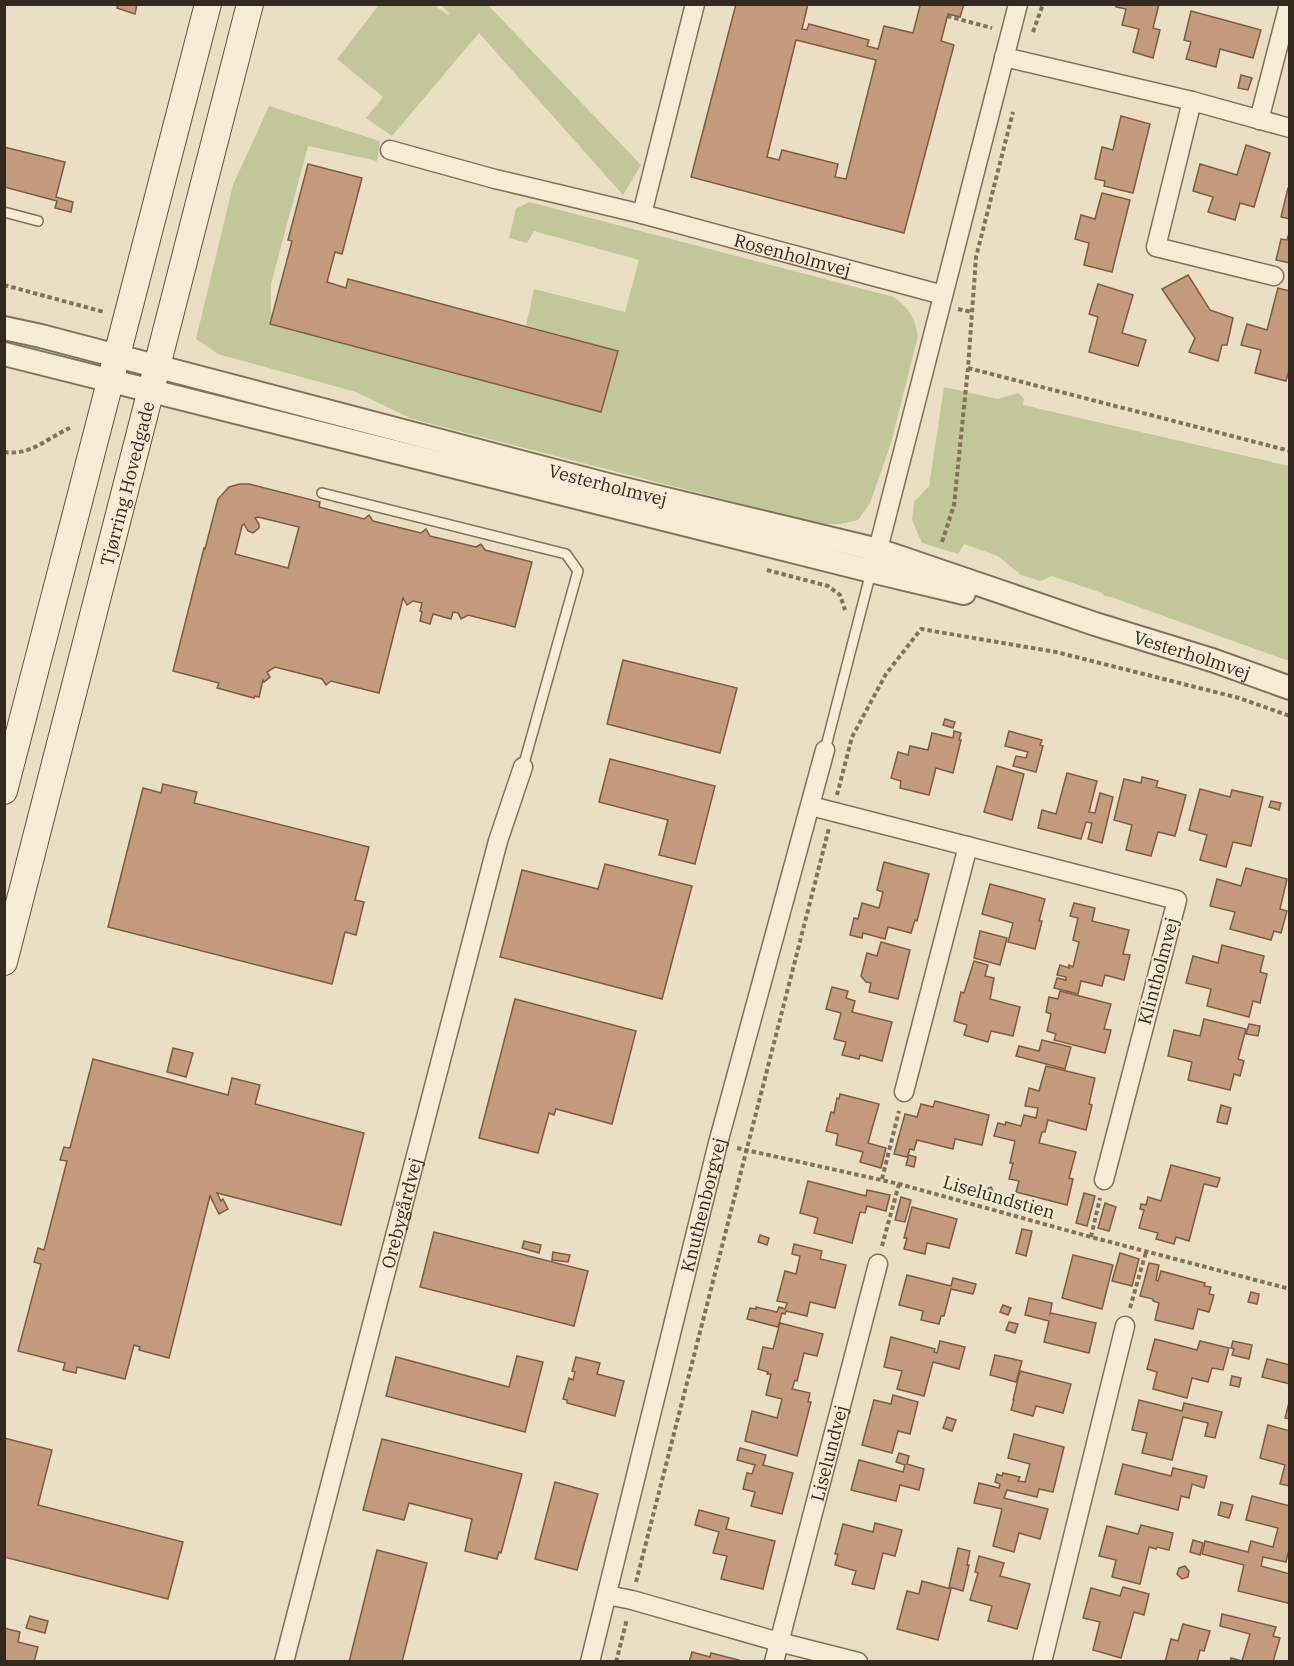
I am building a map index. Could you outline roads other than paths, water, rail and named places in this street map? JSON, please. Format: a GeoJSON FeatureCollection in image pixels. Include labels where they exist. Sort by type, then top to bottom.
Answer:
{"type":"FeatureCollection","features":[{"type":"Feature","properties":{"kind":"main road"},"geometry":{"type":"LineString","coordinates":[[4,791],[208,4]]}},
{"type":"Feature","properties":{"kind":"main road","name":"Tjørring Hovedgade"},"geometry":{"type":"LineString","coordinates":[[4,962],[250,4]]}},
{"type":"Feature","properties":{"kind":"street"},"geometry":{"type":"LineString","coordinates":[[642,214],[695,4]]}},
{"type":"Feature","properties":{"kind":"street"},"geometry":{"type":"LineString","coordinates":[[874,561],[1018,4]]}},
{"type":"Feature","properties":{"kind":"street"},"geometry":{"type":"LineString","coordinates":[[1258,120],[1286,5]]}},
{"type":"Feature","properties":{"kind":"street"},"geometry":{"type":"LineString","coordinates":[[1004,57],[1192,101],[1290,128]]}},
{"type":"Feature","properties":{"kind":"street"},"geometry":{"type":"LineString","coordinates":[[1192,101],[1156,247],[1274,276]]}},
{"type":"Feature","properties":{"kind":"street","name":"Rosenholmvej"},"geometry":{"type":"LineString","coordinates":[[390,150],[495,179],[642,214],[942,295]]}},
{"type":"Feature","properties":{"kind":"street","name":"Vesterholmvej"},"geometry":{"type":"LineString","coordinates":[[4,328],[118,356],[154,379],[874,561],[1095,624],[1212,660],[1290,688]]}},
{"type":"Feature","properties":{"kind":"street"},"geometry":{"type":"LineString","coordinates":[[4,354],[111,381],[154,379]]}},
{"type":"Feature","properties":{"kind":"street","name":"Knuthenborgvej"},"geometry":{"type":"LineString","coordinates":[[590,1662],[718,1143],[825,750]]}},
{"type":"Feature","properties":{"kind":"street","name":"Orebygårdvej"},"geometry":{"type":"LineString","coordinates":[[284,1662],[498,842],[523,767]]}},
{"type":"Feature","properties":{"kind":"street","name":"Klintholmvej"},"geometry":{"type":"LineString","coordinates":[[811,806],[1177,900],[1104,1180]]}},
{"type":"Feature","properties":{"kind":"street"},"geometry":{"type":"LineString","coordinates":[[904,1092],[968,846]]}},
{"type":"Feature","properties":{"kind":"street","name":"Liselundvej"},"geometry":{"type":"LineString","coordinates":[[774,1662],[878,1264]]}},
{"type":"Feature","properties":{"kind":"street"},"geometry":{"type":"LineString","coordinates":[[1042,1662],[1125,1326]]}},
{"type":"Feature","properties":{"kind":"street"},"geometry":{"type":"LineString","coordinates":[[607,1595],[858,1662]]}},
{"type":"Feature","properties":{"kind":"lane"},"geometry":{"type":"LineString","coordinates":[[4,212],[38,221]]}},
{"type":"Feature","properties":{"kind":"lane"},"geometry":{"type":"LineString","coordinates":[[322,493],[566,554],[578,571],[523,767]]}},
{"type":"Feature","properties":{"kind":"lane"},"geometry":{"type":"LineString","coordinates":[[825,750],[874,561]]}}]}
